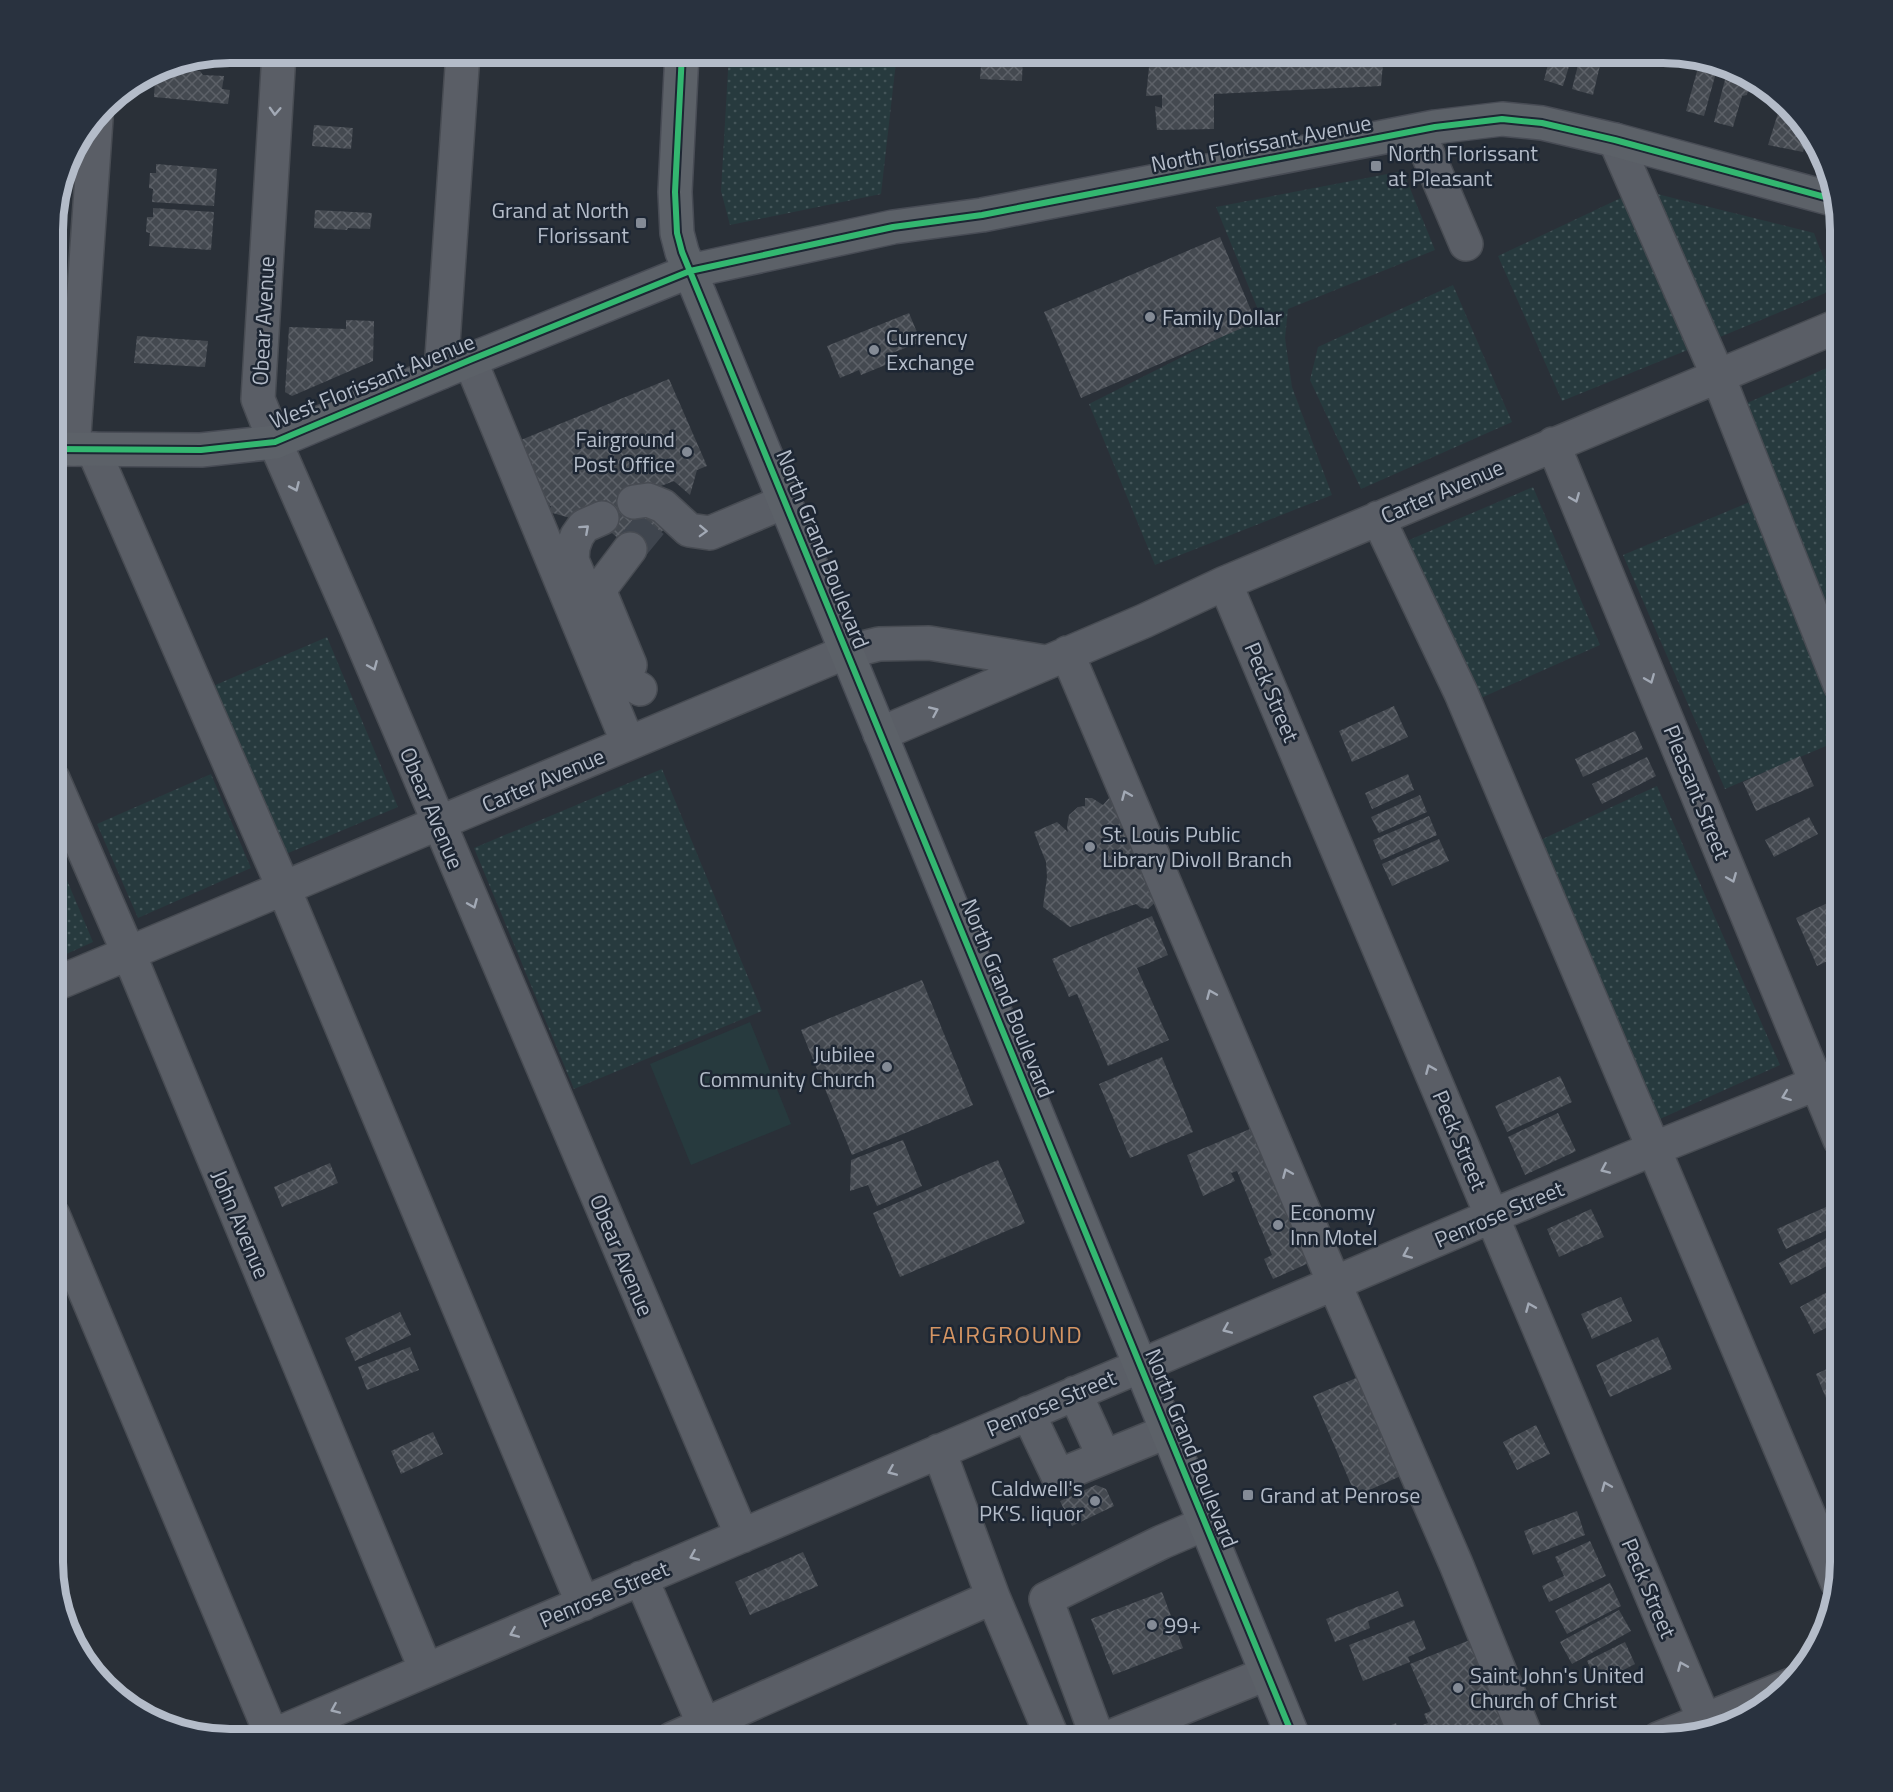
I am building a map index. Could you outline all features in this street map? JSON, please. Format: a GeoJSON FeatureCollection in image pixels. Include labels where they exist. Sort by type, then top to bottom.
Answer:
{"type":"FeatureCollection","features":[{"type":"Feature","properties":{"kind":"main road","name":"North Grand Boulevard"},"geometry":{"type":"LineString","coordinates":[[682,63],[675,212],[677,233],[690,271],[1289,1729]]}},
{"type":"Feature","properties":{"kind":"main road","name":"North Florissant Avenue"},"geometry":{"type":"LineString","coordinates":[[690,271],[893,227],[982,215],[1435,126],[1502,118],[1542,123],[1615,140],[1827,198]]}},
{"type":"Feature","properties":{"kind":"main road","name":"West Florissant Avenue"},"geometry":{"type":"LineString","coordinates":[[73,449],[201,450],[275,442],[690,271]]}},
{"type":"Feature","properties":{"kind":"street","name":"Obear Avenue"},"geometry":{"type":"LineString","coordinates":[[278,63],[258,399],[742,1536]]}},
{"type":"Feature","properties":{"kind":"street"},"geometry":{"type":"LineString","coordinates":[[463,63],[456,366],[642,737]]}},
{"type":"Feature","properties":{"kind":"street"},"geometry":{"type":"LineString","coordinates":[[95,131],[73,449],[284,889],[583,1604]]}},
{"type":"Feature","properties":{"kind":"street"},"geometry":{"type":"LineString","coordinates":[[1418,131],[1466,243]]}},
{"type":"Feature","properties":{"kind":"street"},"geometry":{"type":"LineString","coordinates":[[1615,140],[1718,376],[1830,660]]}},
{"type":"Feature","properties":{"kind":"street","name":"Carter Avenue"},"geometry":{"type":"LineString","coordinates":[[880,734],[1144,621],[1225,583],[1830,329]]}},
{"type":"Feature","properties":{"kind":"street","name":"Pleasant Street"},"geometry":{"type":"LineString","coordinates":[[1553,444],[1829,1079]]}},
{"type":"Feature","properties":{"kind":"street"},"geometry":{"type":"LineString","coordinates":[[652,511],[689,530],[710,533],[784,501]]}},
{"type":"Feature","properties":{"kind":"street"},"geometry":{"type":"LineString","coordinates":[[602,518],[584,526],[577,536],[572,560],[618,673],[625,681],[640,689]]}},
{"type":"Feature","properties":{"kind":"street"},"geometry":{"type":"LineString","coordinates":[[1378,518],[1461,693],[1830,1566]]}},
{"type":"Feature","properties":{"kind":"street"},"geometry":{"type":"LineString","coordinates":[[630,549],[599,590],[640,689],[642,737]]}},
{"type":"Feature","properties":{"kind":"street","name":"Peck Street"},"geometry":{"type":"LineString","coordinates":[[1225,583],[1706,1723]]}},
{"type":"Feature","properties":{"kind":"street","name":"Carter Avenue"},"geometry":{"type":"LineString","coordinates":[[63,981],[846,652],[879,644],[901,642],[1056,657]]}},
{"type":"Feature","properties":{"kind":"street"},"geometry":{"type":"LineString","coordinates":[[1056,657],[1335,1285],[1456,1564],[1523,1729]]}},
{"type":"Feature","properties":{"kind":"street","name":"John Avenue"},"geometry":{"type":"LineString","coordinates":[[63,802],[129,954],[426,1670]]}},
{"type":"Feature","properties":{"kind":"street","name":"Penrose Street"},"geometry":{"type":"LineString","coordinates":[[289,1729],[1075,1393],[1335,1285],[1492,1216],[1829,1079]]}},
{"type":"Feature","properties":{"kind":"street"},"geometry":{"type":"LineString","coordinates":[[63,1239],[264,1729]]}},
{"type":"Feature","properties":{"kind":"street"},"geometry":{"type":"LineString","coordinates":[[1075,1393],[1104,1457]]}},
{"type":"Feature","properties":{"kind":"street"},"geometry":{"type":"LineString","coordinates":[[1028,1413],[1058,1476],[1166,1432]]}},
{"type":"Feature","properties":{"kind":"street"},"geometry":{"type":"LineString","coordinates":[[939,1451],[993,1597],[1049,1729]]}},
{"type":"Feature","properties":{"kind":"street"},"geometry":{"type":"LineString","coordinates":[[1094,1729],[1046,1599],[1204,1524]]}},
{"type":"Feature","properties":{"kind":"street"},"geometry":{"type":"LineString","coordinates":[[641,1578],[705,1729]]}},
{"type":"Feature","properties":{"kind":"street"},"geometry":{"type":"LineString","coordinates":[[715,1729],[993,1597]]}},
{"type":"Feature","properties":{"kind":"street"},"geometry":{"type":"LineString","coordinates":[[1131,1729],[1266,1674]]}},
{"type":"Feature","properties":{"kind":"street"},"geometry":{"type":"LineString","coordinates":[[1727,1716],[1750,1705]]}},
{"type":"Feature","properties":{"kind":"green space"},"geometry":{"type":"Polygon","coordinates":[[[728,63],[896,63],[881,194],[730,225],[721,191],[728,63]]]}},
{"type":"Feature","properties":{"kind":"green space"},"geometry":{"type":"Polygon","coordinates":[[[1403,171],[1435,250],[1288,309],[1285,338],[1292,387],[1332,495],[1155,565],[1089,404],[1261,317],[1216,207],[1403,171]]]}},
{"type":"Feature","properties":{"kind":"green space"},"geometry":{"type":"Polygon","coordinates":[[[1641,190],[1814,233],[1830,276],[1830,291],[1708,342],[1641,190]]]}},
{"type":"Feature","properties":{"kind":"green space"},"geometry":{"type":"Polygon","coordinates":[[[1625,196],[1690,349],[1562,401],[1498,256],[1625,196]]]}},
{"type":"Feature","properties":{"kind":"green space"},"geometry":{"type":"Polygon","coordinates":[[[1453,285],[1512,422],[1361,489],[1310,380],[1318,347],[1453,285]]]}},
{"type":"Feature","properties":{"kind":"green space"},"geometry":{"type":"Polygon","coordinates":[[[1830,366],[1830,629],[1736,408],[1830,366]]]}},
{"type":"Feature","properties":{"kind":"green space"},"geometry":{"type":"Polygon","coordinates":[[[1533,487],[1600,645],[1474,701],[1402,543],[1533,487]]]}},
{"type":"Feature","properties":{"kind":"green space"},"geometry":{"type":"Polygon","coordinates":[[[1752,501],[1830,684],[1830,744],[1725,789],[1623,555],[1752,501]]]}},
{"type":"Feature","properties":{"kind":"green space"},"geometry":{"type":"Polygon","coordinates":[[[327,637],[398,807],[274,859],[204,690],[327,637]]]}},
{"type":"Feature","properties":{"kind":"green space"},"geometry":{"type":"Polygon","coordinates":[[[662,769],[762,1011],[574,1089],[474,848],[662,769]]]}},
{"type":"Feature","properties":{"kind":"green space"},"geometry":{"type":"Polygon","coordinates":[[[211,774],[251,868],[138,918],[97,824],[211,774]]]}},
{"type":"Feature","properties":{"kind":"green space"},"geometry":{"type":"Polygon","coordinates":[[[1657,786],[1780,1065],[1651,1123],[1534,843],[1657,786]]]}},
{"type":"Feature","properties":{"kind":"green space"},"geometry":{"type":"Polygon","coordinates":[[[63,871],[93,942],[63,956],[63,871]]]}},
{"type":"Feature","properties":{"kind":"green space"},"geometry":{"type":"Polygon","coordinates":[[[750,1022],[791,1124],[691,1165],[650,1064],[750,1022]]]}},
{"type":"Feature","properties":{"kind":"building"},"geometry":{"type":"Polygon","coordinates":[[[233,63],[233,66],[210,64],[233,63]]]}},
{"type":"Feature","properties":{"kind":"building"},"geometry":{"type":"Polygon","coordinates":[[[981,63],[1023,63],[1022,81],[980,79],[981,63]]]}},
{"type":"Feature","properties":{"kind":"building"},"geometry":{"type":"Polygon","coordinates":[[[1158,63],[1383,63],[1381,86],[1214,94],[1214,129],[1157,130],[1155,106],[1162,108],[1162,95],[1146,96],[1149,67],[1158,67],[1158,63]]]}},
{"type":"Feature","properties":{"kind":"building"},"geometry":{"type":"Polygon","coordinates":[[[1548,63],[1570,63],[1563,86],[1544,80],[1548,63]]]}},
{"type":"Feature","properties":{"kind":"building"},"geometry":{"type":"Polygon","coordinates":[[[1578,63],[1601,63],[1593,95],[1572,89],[1578,63]]]}},
{"type":"Feature","properties":{"kind":"building"},"geometry":{"type":"Polygon","coordinates":[[[1698,67],[1716,72],[1704,116],[1686,111],[1698,67]]]}},
{"type":"Feature","properties":{"kind":"building"},"geometry":{"type":"Polygon","coordinates":[[[183,70],[200,71],[203,75],[224,76],[222,89],[230,90],[228,104],[154,97],[155,81],[163,82],[163,77],[183,70]]]}},
{"type":"Feature","properties":{"kind":"building"},"geometry":{"type":"Polygon","coordinates":[[[1726,76],[1749,86],[1747,95],[1742,96],[1733,127],[1714,122],[1726,76]]]}},
{"type":"Feature","properties":{"kind":"building"},"geometry":{"type":"Polygon","coordinates":[[[1779,110],[1796,128],[1805,143],[1803,152],[1768,145],[1779,110]]]}},
{"type":"Feature","properties":{"kind":"building"},"geometry":{"type":"Polygon","coordinates":[[[314,125],[353,128],[351,149],[312,146],[314,125]]]}},
{"type":"Feature","properties":{"kind":"building"},"geometry":{"type":"Polygon","coordinates":[[[156,164],[217,169],[214,206],[152,202],[153,189],[149,188],[150,173],[156,173],[156,164]]]}},
{"type":"Feature","properties":{"kind":"building"},"geometry":{"type":"Polygon","coordinates":[[[153,208],[214,212],[211,250],[149,246],[150,233],[146,232],[147,217],[153,217],[153,208]]]}},
{"type":"Feature","properties":{"kind":"building"},"geometry":{"type":"Polygon","coordinates":[[[315,210],[372,213],[370,229],[314,228],[315,210]]]}},
{"type":"Feature","properties":{"kind":"building","name":"Family Dollar"},"geometry":{"type":"Polygon","coordinates":[[[1220,237],[1256,322],[1081,398],[1044,312],[1220,237]]]}},
{"type":"Feature","properties":{"kind":"building"},"geometry":{"type":"Polygon","coordinates":[[[909,313],[921,342],[892,353],[895,361],[861,375],[859,370],[840,378],[827,346],[909,313]]]}},
{"type":"Feature","properties":{"kind":"building"},"geometry":{"type":"Polygon","coordinates":[[[346,320],[374,321],[373,361],[292,396],[285,392],[289,327],[346,329],[346,320]]]}},
{"type":"Feature","properties":{"kind":"building"},"geometry":{"type":"Polygon","coordinates":[[[137,336],[208,341],[205,367],[134,363],[137,336]]]}},
{"type":"Feature","properties":{"kind":"building"},"geometry":{"type":"Polygon","coordinates":[[[669,379],[707,466],[697,470],[690,495],[674,481],[632,497],[636,507],[664,529],[640,557],[606,528],[549,512],[551,506],[543,503],[516,442],[669,379]]]}},
{"type":"Feature","properties":{"kind":"building"},"geometry":{"type":"Polygon","coordinates":[[[1394,706],[1408,737],[1352,762],[1339,731],[1394,706]]]}},
{"type":"Feature","properties":{"kind":"building"},"geometry":{"type":"Polygon","coordinates":[[[1635,731],[1643,749],[1583,777],[1575,759],[1635,731]]]}},
{"type":"Feature","properties":{"kind":"building"},"geometry":{"type":"Polygon","coordinates":[[[1800,756],[1814,786],[1756,811],[1743,782],[1800,756]]]}},
{"type":"Feature","properties":{"kind":"building"},"geometry":{"type":"Polygon","coordinates":[[[1647,757],[1656,776],[1602,804],[1592,784],[1647,757]]]}},
{"type":"Feature","properties":{"kind":"building"},"geometry":{"type":"Polygon","coordinates":[[[1408,774],[1414,790],[1372,809],[1365,793],[1408,774]]]}},
{"type":"Feature","properties":{"kind":"building","name":"St. Louis Public Library Divoll Branch"},"geometry":{"type":"Polygon","coordinates":[[[1116,790],[1157,901],[1148,909],[1136,904],[1070,927],[1043,907],[1047,877],[1046,862],[1034,832],[1057,822],[1068,832],[1069,815],[1078,807],[1085,806],[1085,798],[1092,798],[1103,805],[1116,790]]]}},
{"type":"Feature","properties":{"kind":"building"},"geometry":{"type":"Polygon","coordinates":[[[1420,795],[1427,812],[1379,833],[1371,817],[1420,795]]]}},
{"type":"Feature","properties":{"kind":"building"},"geometry":{"type":"Polygon","coordinates":[[[1429,816],[1437,835],[1381,860],[1373,840],[1429,816]]]}},
{"type":"Feature","properties":{"kind":"building"},"geometry":{"type":"Polygon","coordinates":[[[1809,817],[1818,834],[1774,857],[1765,840],[1809,817]]]}},
{"type":"Feature","properties":{"kind":"building"},"geometry":{"type":"Polygon","coordinates":[[[1439,839],[1449,861],[1392,886],[1382,864],[1439,839]]]}},
{"type":"Feature","properties":{"kind":"building"},"geometry":{"type":"Polygon","coordinates":[[[1830,902],[1830,960],[1817,966],[1796,918],[1830,902]]]}},
{"type":"Feature","properties":{"kind":"building"},"geometry":{"type":"Polygon","coordinates":[[[1152,916],[1168,955],[1137,968],[1169,1040],[1108,1066],[1077,994],[1069,997],[1052,959],[1152,916]]]}},
{"type":"Feature","properties":{"kind":"building","name":"Jubilee Community Church"},"geometry":{"type":"Polygon","coordinates":[[[922,980],[973,1105],[852,1155],[801,1030],[922,980]]]}},
{"type":"Feature","properties":{"kind":"building"},"geometry":{"type":"Polygon","coordinates":[[[1162,1057],[1193,1132],[1130,1158],[1099,1084],[1162,1057]]]}},
{"type":"Feature","properties":{"kind":"building"},"geometry":{"type":"Polygon","coordinates":[[[1560,1076],[1572,1102],[1507,1132],[1495,1106],[1560,1076]]]}},
{"type":"Feature","properties":{"kind":"building"},"geometry":{"type":"Polygon","coordinates":[[[1558,1113],[1576,1151],[1525,1175],[1508,1137],[1558,1113]]]}},
{"type":"Feature","properties":{"kind":"building","name":"Economy Inn Motel"},"geometry":{"type":"Polygon","coordinates":[[[1255,1127],[1311,1262],[1273,1279],[1264,1259],[1272,1255],[1237,1171],[1231,1173],[1235,1181],[1203,1196],[1187,1155],[1255,1127]]]}},
{"type":"Feature","properties":{"kind":"building"},"geometry":{"type":"Polygon","coordinates":[[[903,1140],[922,1186],[877,1206],[868,1185],[850,1191],[851,1160],[903,1140]]]}},
{"type":"Feature","properties":{"kind":"building"},"geometry":{"type":"Polygon","coordinates":[[[998,1160],[1025,1223],[900,1277],[873,1213],[998,1160]]]}},
{"type":"Feature","properties":{"kind":"building"},"geometry":{"type":"Polygon","coordinates":[[[330,1163],[338,1183],[282,1207],[274,1187],[330,1163]]]}},
{"type":"Feature","properties":{"kind":"building"},"geometry":{"type":"Polygon","coordinates":[[[1830,1205],[1830,1229],[1786,1249],[1777,1229],[1830,1205]]]}},
{"type":"Feature","properties":{"kind":"building"},"geometry":{"type":"Polygon","coordinates":[[[1591,1209],[1604,1237],[1559,1257],[1547,1229],[1591,1209]]]}},
{"type":"Feature","properties":{"kind":"building"},"geometry":{"type":"Polygon","coordinates":[[[1830,1236],[1830,1264],[1791,1285],[1779,1263],[1830,1236]]]}},
{"type":"Feature","properties":{"kind":"building"},"geometry":{"type":"Polygon","coordinates":[[[1830,1290],[1830,1326],[1814,1334],[1800,1307],[1830,1290]]]}},
{"type":"Feature","properties":{"kind":"building"},"geometry":{"type":"Polygon","coordinates":[[[1621,1297],[1632,1321],[1592,1339],[1581,1314],[1621,1297]]]}},
{"type":"Feature","properties":{"kind":"building"},"geometry":{"type":"Polygon","coordinates":[[[400,1312],[411,1335],[355,1361],[345,1338],[400,1312]]]}},
{"type":"Feature","properties":{"kind":"building"},"geometry":{"type":"Polygon","coordinates":[[[1658,1337],[1672,1369],[1610,1397],[1596,1365],[1658,1337]]]}},
{"type":"Feature","properties":{"kind":"building"},"geometry":{"type":"Polygon","coordinates":[[[410,1347],[419,1370],[367,1390],[358,1367],[410,1347]]]}},
{"type":"Feature","properties":{"kind":"building"},"geometry":{"type":"Polygon","coordinates":[[[1830,1368],[1830,1396],[1826,1398],[1816,1374],[1830,1368]]]}},
{"type":"Feature","properties":{"kind":"building"},"geometry":{"type":"Polygon","coordinates":[[[1361,1376],[1403,1475],[1356,1496],[1313,1396],[1361,1376]]]}},
{"type":"Feature","properties":{"kind":"building"},"geometry":{"type":"Polygon","coordinates":[[[1536,1425],[1550,1454],[1517,1470],[1503,1442],[1536,1425]]]}},
{"type":"Feature","properties":{"kind":"building"},"geometry":{"type":"Polygon","coordinates":[[[433,1432],[443,1454],[401,1474],[391,1451],[433,1432]]]}},
{"type":"Feature","properties":{"kind":"building"},"geometry":{"type":"Polygon","coordinates":[[[1096,1485],[1106,1489],[1114,1506],[1072,1526],[1060,1501],[1096,1485]]]}},
{"type":"Feature","properties":{"kind":"building"},"geometry":{"type":"Polygon","coordinates":[[[1577,1511],[1585,1535],[1533,1555],[1524,1531],[1577,1511]]]}},
{"type":"Feature","properties":{"kind":"building"},"geometry":{"type":"Polygon","coordinates":[[[1590,1541],[1606,1576],[1549,1602],[1542,1586],[1564,1576],[1555,1557],[1590,1541]]]}},
{"type":"Feature","properties":{"kind":"building"},"geometry":{"type":"Polygon","coordinates":[[[803,1552],[818,1586],[750,1615],[735,1582],[803,1552]]]}},
{"type":"Feature","properties":{"kind":"building"},"geometry":{"type":"Polygon","coordinates":[[[1610,1583],[1621,1606],[1567,1634],[1555,1611],[1610,1583]]]}},
{"type":"Feature","properties":{"kind":"building"},"geometry":{"type":"Polygon","coordinates":[[[1398,1591],[1404,1606],[1368,1621],[1370,1628],[1335,1642],[1326,1619],[1398,1591]]]}},
{"type":"Feature","properties":{"kind":"building"},"geometry":{"type":"Polygon","coordinates":[[[1162,1592],[1183,1648],[1113,1675],[1091,1619],[1162,1592]]]}},
{"type":"Feature","properties":{"kind":"building"},"geometry":{"type":"Polygon","coordinates":[[[1619,1610],[1631,1631],[1572,1664],[1560,1642],[1619,1610]]]}},
{"type":"Feature","properties":{"kind":"building"},"geometry":{"type":"Polygon","coordinates":[[[1414,1620],[1426,1649],[1408,1657],[1410,1662],[1363,1681],[1349,1645],[1414,1620]]]}},
{"type":"Feature","properties":{"kind":"building","name":"Saint John's United Church of Christ"},"geometry":{"type":"Polygon","coordinates":[[[1475,1638],[1515,1729],[1412,1729],[1428,1723],[1424,1714],[1431,1711],[1410,1664],[1475,1638]]]}},
{"type":"Feature","properties":{"kind":"building"},"geometry":{"type":"Polygon","coordinates":[[[1625,1642],[1635,1664],[1598,1683],[1587,1661],[1625,1642]]]}},
{"type":"Feature","properties":{"kind":"building","name":"Saint John's United Church of Christ"},"geometry":{"type":"Polygon","coordinates":[[[1396,1723],[1398,1729],[1381,1729],[1396,1723]]]}},
{"type":"Feature","properties":{"kind":"tunnel"},"geometry":{"type":"LineString","coordinates":[[630,549],[653,521]]}},
{"type":"Feature","properties":{"kind":"cycle path"},"geometry":{"type":"LineString","coordinates":[[681,63],[675,192],[677,233],[682,252],[1290,1729]]}},
{"type":"Feature","properties":{"kind":"cycle path"},"geometry":{"type":"LineString","coordinates":[[63,449],[201,450],[275,442],[690,271],[893,227],[982,215],[1435,127],[1502,119],[1542,123],[1615,140],[1827,198]]}},
{"type":"Feature","properties":{"kind":"place","name":"North Florissant at Pleasant"},"geometry":{"type":"Point","coordinates":[1376,166]}},
{"type":"Feature","properties":{"kind":"place","name":"Grand at North Florissant"},"geometry":{"type":"Point","coordinates":[641,223]}},
{"type":"Feature","properties":{"kind":"place","name":"Family Dollar"},"geometry":{"type":"Point","coordinates":[1150,317]}},
{"type":"Feature","properties":{"kind":"place","name":"Currency Exchange"},"geometry":{"type":"Point","coordinates":[874,350]}},
{"type":"Feature","properties":{"kind":"place","name":"Fairground Post Office"},"geometry":{"type":"Point","coordinates":[687,452]}},
{"type":"Feature","properties":{"kind":"place","name":"St. Louis Public Library Divoll Branch"},"geometry":{"type":"Point","coordinates":[1090,847]}},
{"type":"Feature","properties":{"kind":"place","name":"Jubilee Community Church"},"geometry":{"type":"Point","coordinates":[887,1067]}},
{"type":"Feature","properties":{"kind":"place","name":"Economy Inn Motel"},"geometry":{"type":"Point","coordinates":[1278,1225]}},
{"type":"Feature","properties":{"kind":"place","name":"Grand at Penrose"},"geometry":{"type":"Point","coordinates":[1248,1495]}},
{"type":"Feature","properties":{"kind":"place","name":"Caldwell's PK'S. liquor"},"geometry":{"type":"Point","coordinates":[1095,1501]}},
{"type":"Feature","properties":{"kind":"place","name":"99+"},"geometry":{"type":"Point","coordinates":[1152,1625]}},
{"type":"Feature","properties":{"kind":"place","name":"Saint John's United Church of Christ"},"geometry":{"type":"Point","coordinates":[1458,1688]}},
{"type":"Feature","properties":{"kind":"district","name":"FAIRGROUND"},"geometry":{"type":"Point","coordinates":[1006,1335]}}]}
